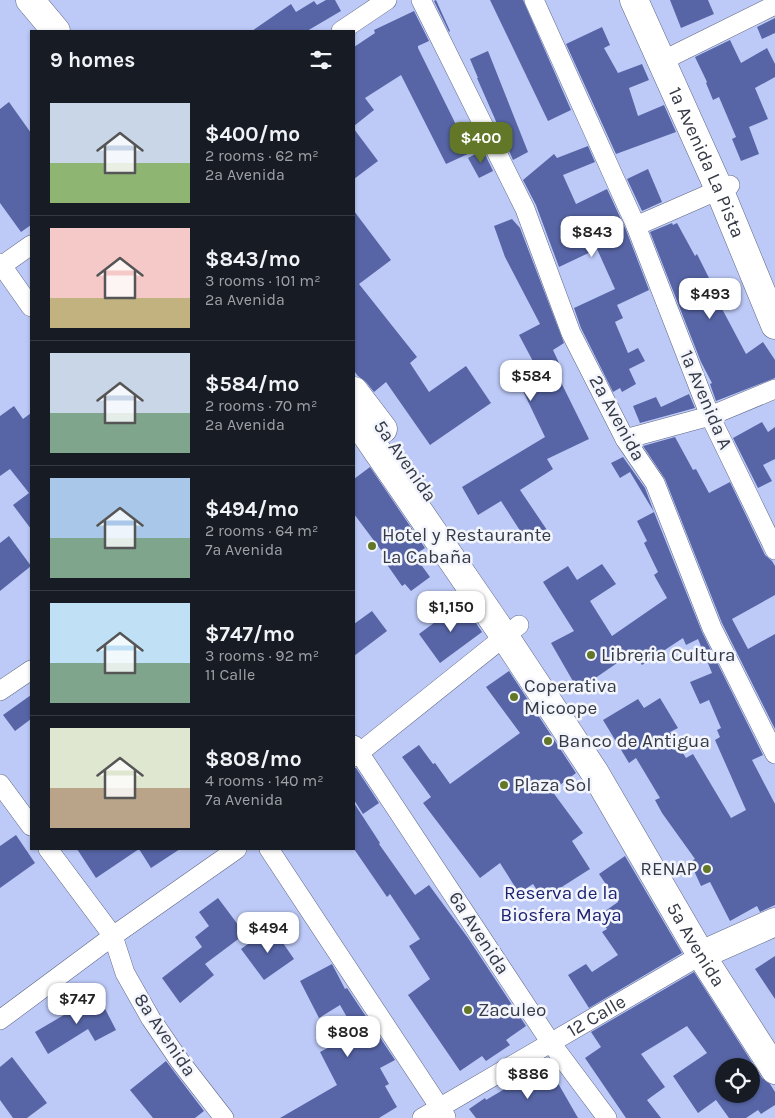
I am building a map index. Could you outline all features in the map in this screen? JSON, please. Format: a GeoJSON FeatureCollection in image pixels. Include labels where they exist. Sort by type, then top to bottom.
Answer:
{"type":"FeatureCollection","features":[{"type":"Feature","properties":{"kind":"street"},"geometry":{"type":"LineString","coordinates":[[30,0],[55,30]]}},
{"type":"Feature","properties":{"kind":"street"},"geometry":{"type":"LineString","coordinates":[[342,30],[387,0]]}},
{"type":"Feature","properties":{"kind":"street","name":"2a Avenida"},"geometry":{"type":"LineString","coordinates":[[421,0],[525,209],[571,333],[625,439],[654,483],[712,628],[775,754]]}},
{"type":"Feature","properties":{"kind":"street","name":"1a Avenida A"},"geometry":{"type":"LineString","coordinates":[[534,0],[636,226],[710,416],[775,550]]}},
{"type":"Feature","properties":{"kind":"street","name":"1a Avenida La Pista"},"geometry":{"type":"LineString","coordinates":[[634,0],[668,59],[725,187],[775,284]]}},
{"type":"Feature","properties":{"kind":"street","name":"1a Avenida La Pista"},"geometry":{"type":"LineString","coordinates":[[649,0],[668,59]]}},
{"type":"Feature","properties":{"kind":"street"},"geometry":{"type":"LineString","coordinates":[[668,59],[775,5]]}},
{"type":"Feature","properties":{"kind":"street"},"geometry":{"type":"LineString","coordinates":[[636,226],[725,187]]}},
{"type":"Feature","properties":{"kind":"street","name":"1a Avenida La Pista"},"geometry":{"type":"LineString","coordinates":[[725,187],[775,325]]}},
{"type":"Feature","properties":{"kind":"street"},"geometry":{"type":"LineString","coordinates":[[30,246],[1,265],[30,306]]}},
{"type":"Feature","properties":{"kind":"street"},"geometry":{"type":"LineString","coordinates":[[625,439],[710,416],[775,388]]}},
{"type":"Feature","properties":{"kind":"street","name":"5a Avenida"},"geometry":{"type":"LineString","coordinates":[[355,395],[362,426],[433,516],[602,769],[709,951],[775,1070]]}},
{"type":"Feature","properties":{"kind":"street"},"geometry":{"type":"LineString","coordinates":[[356,751],[512,632]]}},
{"type":"Feature","properties":{"kind":"street"},"geometry":{"type":"LineString","coordinates":[[0,691],[30,671]]}},
{"type":"Feature","properties":{"kind":"street","name":"6a Avenida"},"geometry":{"type":"LineString","coordinates":[[356,751],[552,1043],[607,1118]]}},
{"type":"Feature","properties":{"kind":"street"},"geometry":{"type":"LineString","coordinates":[[0,784],[30,825]]}},
{"type":"Feature","properties":{"kind":"street","name":"8a Avenida"},"geometry":{"type":"LineString","coordinates":[[49,850],[113,936],[125,973],[151,1019],[179,1060],[224,1118]]}},
{"type":"Feature","properties":{"kind":"street"},"geometry":{"type":"LineString","coordinates":[[0,1020],[113,936],[236,850]]}},
{"type":"Feature","properties":{"kind":"street"},"geometry":{"type":"LineString","coordinates":[[271,850],[444,1113]]}},
{"type":"Feature","properties":{"kind":"street","name":"12 Calle"},"geometry":{"type":"LineString","coordinates":[[422,1118],[444,1113],[552,1043],[709,951],[775,922]]}},
{"type":"Feature","properties":{"kind":"street","name":"5a Avenida"},"geometry":{"type":"LineString","coordinates":[[709,951],[775,1040]]}},
{"type":"Feature","properties":{"kind":"green space","name":"Reserva de la Biosfera Maya"},"geometry":{"type":"Polygon","coordinates":[[[0,0],[775,0],[775,1118],[0,1118],[0,0]]]}},
{"type":"Feature","properties":{"kind":"building"},"geometry":{"type":"Polygon","coordinates":[[[326,0],[335,0],[341,11],[309,30],[253,30],[291,4],[296,12],[314,1],[317,5],[326,0]]]}},
{"type":"Feature","properties":{"kind":"building"},"geometry":{"type":"Polygon","coordinates":[[[436,0],[450,31],[449,32],[434,1],[436,0]]]}},
{"type":"Feature","properties":{"kind":"building"},"geometry":{"type":"Polygon","coordinates":[[[490,0],[523,0],[571,110],[548,121],[490,0]]]}},
{"type":"Feature","properties":{"kind":"building"},"geometry":{"type":"Polygon","coordinates":[[[670,0],[708,0],[714,14],[681,28],[670,0]]]}},
{"type":"Feature","properties":{"kind":"building"},"geometry":{"type":"Polygon","coordinates":[[[414,11],[429,41],[418,46],[418,48],[470,153],[446,164],[401,75],[365,98],[374,110],[355,125],[355,46],[375,33],[374,30],[414,11]]]}},
{"type":"Feature","properties":{"kind":"building"},"geometry":{"type":"Polygon","coordinates":[[[775,18],[775,33],[762,39],[757,27],[775,18]]]}},
{"type":"Feature","properties":{"kind":"building"},"geometry":{"type":"Polygon","coordinates":[[[602,27],[610,45],[604,48],[618,73],[642,64],[649,80],[629,88],[638,116],[664,105],[676,132],[616,154],[566,44],[602,27]]]}},
{"type":"Feature","properties":{"kind":"building"},"geometry":{"type":"Polygon","coordinates":[[[730,40],[741,63],[767,48],[775,64],[775,77],[755,88],[768,119],[749,127],[759,154],[741,161],[732,139],[736,137],[719,97],[713,100],[695,57],[730,40]]]}},
{"type":"Feature","properties":{"kind":"building"},"geometry":{"type":"Polygon","coordinates":[[[488,51],[528,152],[513,160],[470,59],[488,51]]]}},
{"type":"Feature","properties":{"kind":"building"},"geometry":{"type":"Polygon","coordinates":[[[9,102],[30,132],[30,226],[21,232],[0,203],[0,109],[9,102]]]}},
{"type":"Feature","properties":{"kind":"building"},"geometry":{"type":"Polygon","coordinates":[[[355,130],[378,161],[355,178],[355,130]]]}},
{"type":"Feature","properties":{"kind":"building"},"geometry":{"type":"Polygon","coordinates":[[[588,146],[595,162],[563,175],[576,204],[607,189],[626,230],[649,290],[617,305],[623,318],[615,322],[628,353],[638,348],[645,361],[629,369],[636,384],[622,392],[620,388],[613,392],[581,328],[574,308],[615,289],[597,249],[559,267],[536,205],[523,180],[554,154],[557,158],[588,146]]]}},
{"type":"Feature","properties":{"kind":"building"},"geometry":{"type":"Polygon","coordinates":[[[483,150],[493,171],[479,178],[468,158],[483,150]]]}},
{"type":"Feature","properties":{"kind":"building"},"geometry":{"type":"Polygon","coordinates":[[[648,169],[662,202],[642,211],[627,179],[648,169]]]}},
{"type":"Feature","properties":{"kind":"building"},"geometry":{"type":"Polygon","coordinates":[[[355,212],[391,260],[359,284],[417,357],[410,363],[429,392],[466,366],[491,403],[430,445],[386,382],[374,392],[355,372],[355,212]]]}},
{"type":"Feature","properties":{"kind":"building"},"geometry":{"type":"Polygon","coordinates":[[[512,219],[520,228],[564,343],[553,350],[559,363],[553,366],[589,439],[547,459],[553,469],[520,490],[547,530],[528,543],[501,501],[478,515],[462,487],[545,437],[523,391],[544,382],[519,335],[540,324],[505,257],[494,226],[512,219]]]}},
{"type":"Feature","properties":{"kind":"building"},"geometry":{"type":"Polygon","coordinates":[[[672,223],[673,225],[677,223],[695,256],[697,254],[722,304],[720,305],[746,354],[763,342],[775,360],[775,378],[716,401],[710,384],[712,383],[701,362],[650,232],[672,223]]]}},
{"type":"Feature","properties":{"kind":"building"},"geometry":{"type":"Polygon","coordinates":[[[689,394],[695,408],[640,423],[633,406],[656,397],[661,407],[689,394]]]}},
{"type":"Feature","properties":{"kind":"building"},"geometry":{"type":"Polygon","coordinates":[[[14,406],[23,419],[30,414],[30,528],[13,505],[29,493],[10,469],[0,476],[0,416],[14,406]]]}},
{"type":"Feature","properties":{"kind":"building"},"geometry":{"type":"Polygon","coordinates":[[[762,422],[768,432],[775,427],[775,459],[763,465],[772,481],[758,488],[733,438],[762,422]]]}},
{"type":"Feature","properties":{"kind":"building"},"geometry":{"type":"Polygon","coordinates":[[[675,437],[693,470],[696,469],[709,493],[730,482],[765,555],[775,566],[775,595],[732,619],[748,649],[775,634],[775,729],[722,623],[665,479],[643,446],[675,437]]]}},
{"type":"Feature","properties":{"kind":"building"},"geometry":{"type":"Polygon","coordinates":[[[623,457],[645,488],[654,512],[630,472],[620,478],[611,463],[623,457]]]}},
{"type":"Feature","properties":{"kind":"building"},"geometry":{"type":"Polygon","coordinates":[[[370,467],[425,548],[414,555],[430,577],[411,591],[405,584],[402,586],[381,556],[384,554],[355,515],[355,478],[370,467]]]}},
{"type":"Feature","properties":{"kind":"building"},"geometry":{"type":"Polygon","coordinates":[[[654,512],[702,632],[763,755],[752,760],[775,804],[775,905],[760,912],[757,906],[730,921],[710,882],[701,886],[690,862],[695,859],[662,813],[655,800],[660,798],[636,758],[629,763],[603,720],[638,699],[644,708],[660,698],[678,728],[670,732],[686,758],[693,754],[731,818],[746,810],[715,740],[720,737],[717,730],[721,728],[709,700],[700,704],[690,682],[712,673],[698,639],[686,645],[683,638],[642,665],[633,652],[578,690],[551,643],[574,631],[543,582],[568,566],[577,580],[602,564],[616,584],[590,601],[612,636],[667,598],[654,575],[658,572],[644,543],[647,541],[637,521],[654,512]]]}},
{"type":"Feature","properties":{"kind":"building"},"geometry":{"type":"Polygon","coordinates":[[[9,536],[30,567],[0,591],[0,543],[9,536]]]}},
{"type":"Feature","properties":{"kind":"building"},"geometry":{"type":"Polygon","coordinates":[[[462,602],[482,632],[440,663],[419,634],[462,602]]]}},
{"type":"Feature","properties":{"kind":"building"},"geometry":{"type":"Polygon","coordinates":[[[372,611],[387,631],[355,655],[355,623],[372,611]]]}},
{"type":"Feature","properties":{"kind":"building"},"geometry":{"type":"Polygon","coordinates":[[[509,671],[576,773],[552,791],[583,833],[572,841],[590,869],[543,899],[533,884],[519,893],[500,863],[480,878],[423,803],[431,797],[402,757],[419,745],[450,784],[520,733],[486,687],[509,671]]]}},
{"type":"Feature","properties":{"kind":"building"},"geometry":{"type":"Polygon","coordinates":[[[30,696],[30,720],[15,731],[3,715],[30,696]]]}},
{"type":"Feature","properties":{"kind":"building"},"geometry":{"type":"Polygon","coordinates":[[[355,768],[379,803],[363,814],[355,802],[355,768]]]}},
{"type":"Feature","properties":{"kind":"building"},"geometry":{"type":"Polygon","coordinates":[[[355,805],[379,844],[415,895],[429,885],[468,938],[526,1026],[506,1040],[510,1045],[486,1061],[482,1056],[460,1071],[408,995],[430,979],[409,946],[420,939],[390,894],[387,897],[355,850],[355,805]]]}},
{"type":"Feature","properties":{"kind":"building"},"geometry":{"type":"Polygon","coordinates":[[[16,835],[35,863],[0,888],[0,846],[16,835]]]}},
{"type":"Feature","properties":{"kind":"building"},"geometry":{"type":"Polygon","coordinates":[[[78,850],[138,850],[96,878],[78,850]]]}},
{"type":"Feature","properties":{"kind":"building"},"geometry":{"type":"Polygon","coordinates":[[[140,850],[178,850],[151,868],[140,850]]]}},
{"type":"Feature","properties":{"kind":"building"},"geometry":{"type":"Polygon","coordinates":[[[625,856],[682,953],[589,1008],[568,975],[586,964],[592,972],[618,955],[602,932],[607,929],[598,916],[618,902],[599,874],[625,856]]]}},
{"type":"Feature","properties":{"kind":"building"},"geometry":{"type":"Polygon","coordinates":[[[218,898],[245,934],[205,964],[214,975],[180,1003],[162,978],[202,947],[195,937],[209,926],[199,912],[218,898]]]}},
{"type":"Feature","properties":{"kind":"building"},"geometry":{"type":"Polygon","coordinates":[[[272,927],[294,959],[264,980],[241,949],[272,927]]]}},
{"type":"Feature","properties":{"kind":"building"},"geometry":{"type":"Polygon","coordinates":[[[775,956],[775,999],[755,969],[775,956]]]}},
{"type":"Feature","properties":{"kind":"building"},"geometry":{"type":"Polygon","coordinates":[[[332,964],[345,989],[347,988],[395,1060],[380,1068],[389,1084],[385,1086],[397,1107],[379,1118],[280,1118],[337,1085],[320,1052],[356,1033],[340,1005],[319,1018],[300,981],[332,964]]]}},
{"type":"Feature","properties":{"kind":"building"},"geometry":{"type":"Polygon","coordinates":[[[694,972],[749,1058],[715,1058],[715,1101],[698,1113],[673,1076],[707,1053],[687,1026],[641,1054],[665,1087],[647,1100],[661,1118],[626,1118],[585,1058],[601,1047],[591,1032],[694,972]]]}},
{"type":"Feature","properties":{"kind":"building"},"geometry":{"type":"Polygon","coordinates":[[[98,995],[116,1030],[95,1041],[88,1029],[48,1054],[35,1032],[98,995]]]}},
{"type":"Feature","properties":{"kind":"building"},"geometry":{"type":"Polygon","coordinates":[[[12,1057],[47,1103],[27,1118],[13,1118],[0,1100],[0,1067],[12,1057]]]}},
{"type":"Feature","properties":{"kind":"building"},"geometry":{"type":"Polygon","coordinates":[[[166,1061],[204,1111],[195,1118],[153,1118],[130,1090],[166,1061]]]}},
{"type":"Feature","properties":{"kind":"building"},"geometry":{"type":"Polygon","coordinates":[[[547,1064],[578,1118],[476,1118],[469,1109],[485,1098],[486,1100],[547,1064]]]}},
{"type":"Feature","properties":{"kind":"building"},"geometry":{"type":"Polygon","coordinates":[[[760,1075],[770,1084],[775,1092],[775,1105],[761,1114],[758,1110],[746,1118],[729,1118],[718,1103],[760,1103],[760,1075]]]}},
{"type":"Feature","properties":{"kind":"place","name":"Hotel y Restaurante La Cabaña"},"geometry":{"type":"Point","coordinates":[372,546]}},
{"type":"Feature","properties":{"kind":"place","name":"Libreria Cultura"},"geometry":{"type":"Point","coordinates":[591,655]}},
{"type":"Feature","properties":{"kind":"place","name":"Coperativa Micoope"},"geometry":{"type":"Point","coordinates":[514,697]}},
{"type":"Feature","properties":{"kind":"place","name":"Banco de Antigua"},"geometry":{"type":"Point","coordinates":[548,741]}},
{"type":"Feature","properties":{"kind":"place","name":"Plaza Sol"},"geometry":{"type":"Point","coordinates":[504,785]}},
{"type":"Feature","properties":{"kind":"place","name":"RENAP"},"geometry":{"type":"Point","coordinates":[707,869]}},
{"type":"Feature","properties":{"kind":"place","name":"Zaculeo"},"geometry":{"type":"Point","coordinates":[468,1010]}}]}
